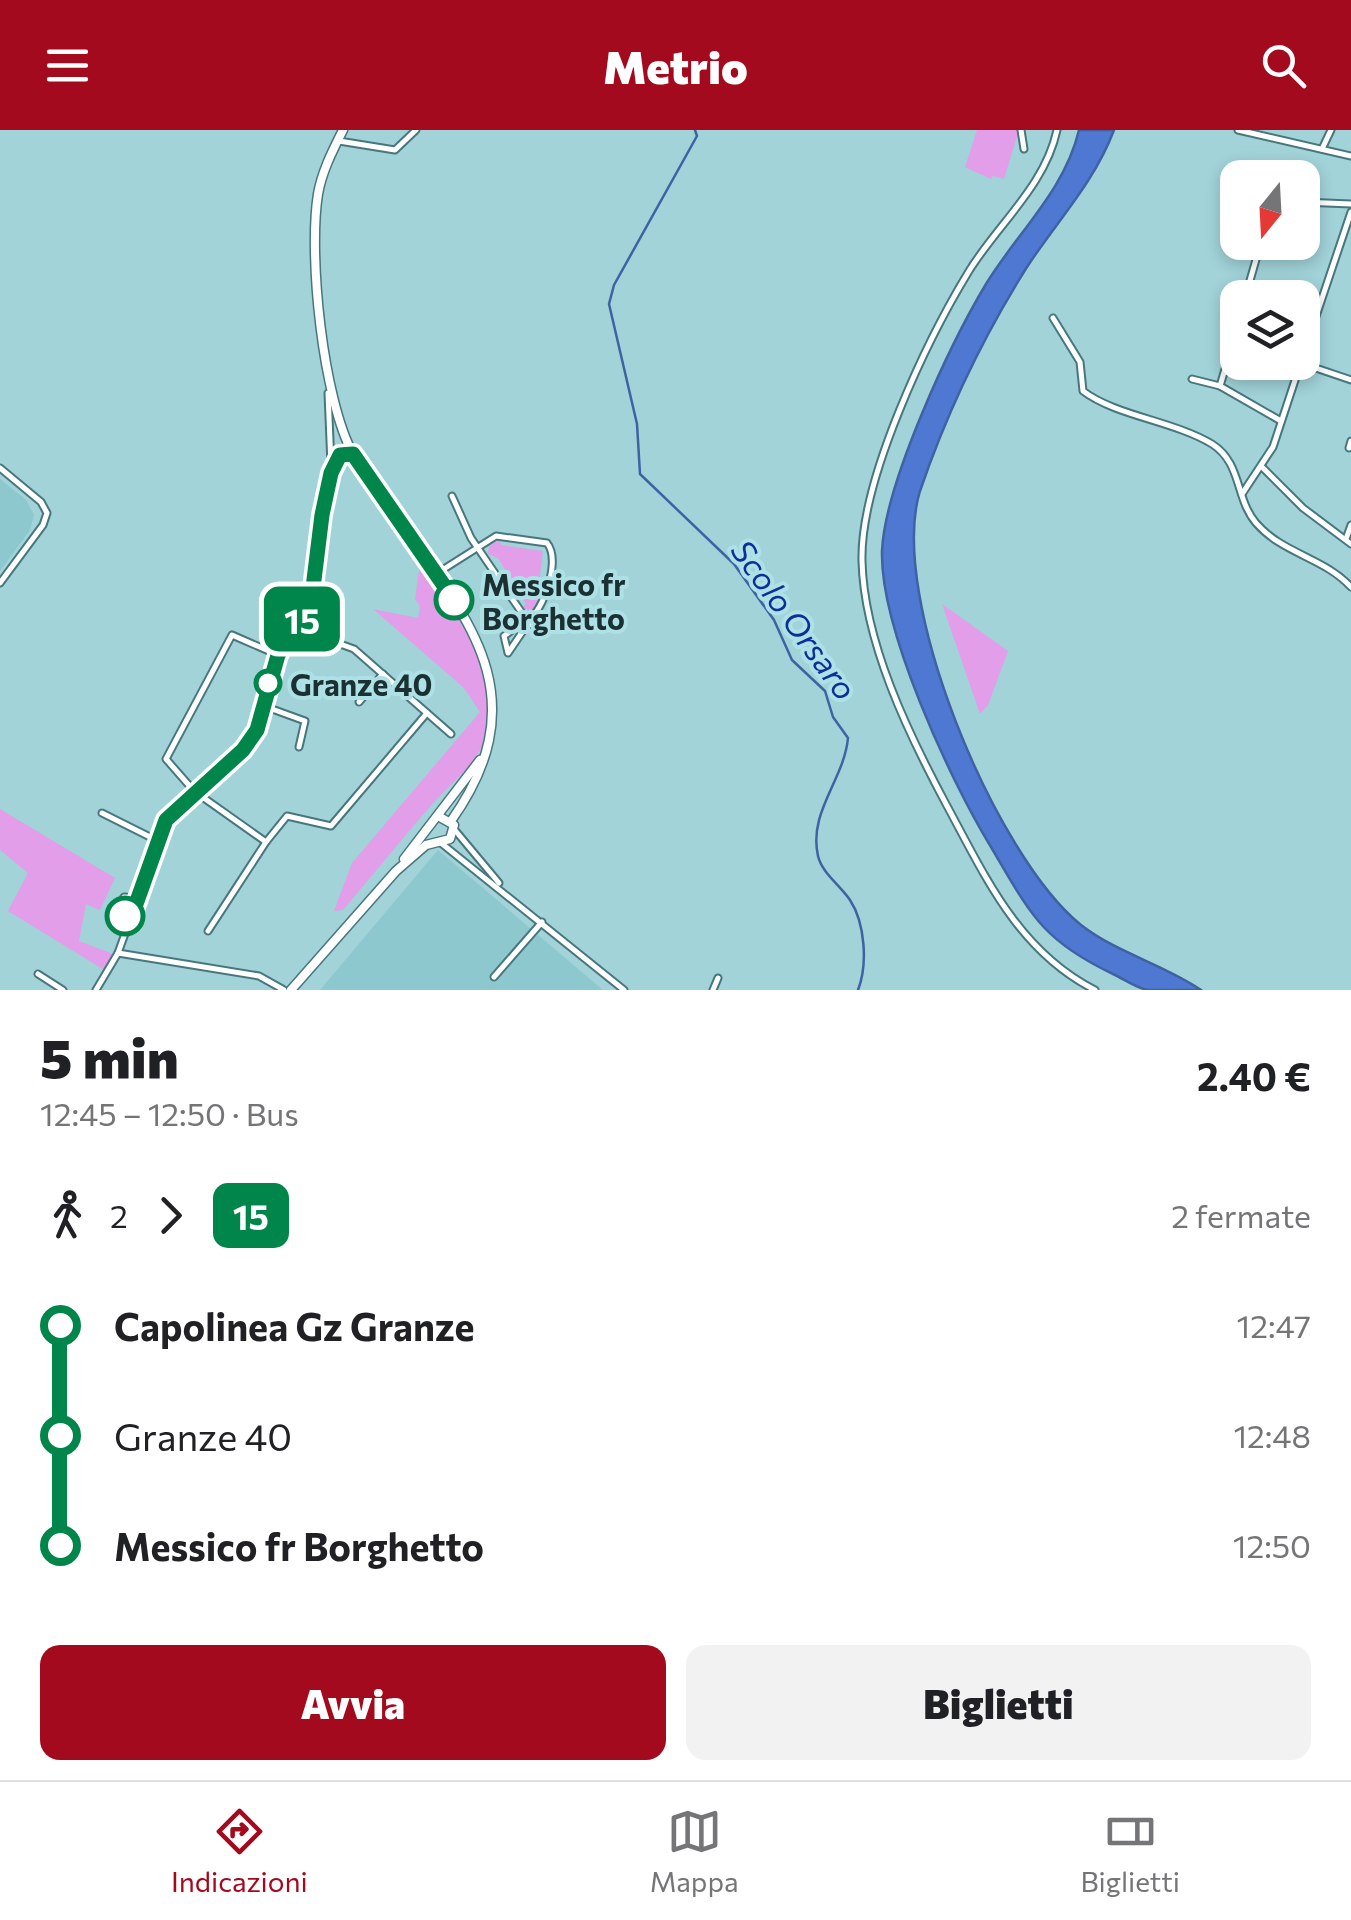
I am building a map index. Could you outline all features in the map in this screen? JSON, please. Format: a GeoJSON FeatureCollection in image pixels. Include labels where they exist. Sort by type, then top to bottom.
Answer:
{"type":"FeatureCollection","features":[{"type":"Feature","properties":{"kind":"street"},"geometry":{"type":"LineString","coordinates":[[96,990],[118,953],[166,820],[243,750],[257,730],[278,655],[312,596],[331,473],[317,220],[322,178],[341,134],[395,150],[416,130]]}},
{"type":"Feature","properties":{"kind":"street"},"geometry":{"type":"LineString","coordinates":[[1022,130],[1019,140],[1024,149]]}},
{"type":"Feature","properties":{"kind":"street"},"geometry":{"type":"LineString","coordinates":[[1057,130],[1034,183],[988,243],[954,298],[914,383],[872,494],[862,541],[866,602],[916,741],[992,887],[1026,940],[1051,963],[1095,990]]}},
{"type":"Feature","properties":{"kind":"street"},"geometry":{"type":"LineString","coordinates":[[1238,130],[1351,156]]}},
{"type":"Feature","properties":{"kind":"street"},"geometry":{"type":"LineString","coordinates":[[1322,150],[1331,130]]}},
{"type":"Feature","properties":{"kind":"street"},"geometry":{"type":"LineString","coordinates":[[1320,203],[1351,204]]}},
{"type":"Feature","properties":{"kind":"street"},"geometry":{"type":"LineString","coordinates":[[1320,304],[1351,212]]}},
{"type":"Feature","properties":{"kind":"street"},"geometry":{"type":"LineString","coordinates":[[1054,318],[1080,362],[1083,391],[1194,434],[1223,451],[1234,466],[1248,514],[1275,541],[1328,566],[1351,587]]}},
{"type":"Feature","properties":{"kind":"street"},"geometry":{"type":"LineString","coordinates":[[1320,368],[1351,380]]}},
{"type":"Feature","properties":{"kind":"street"},"geometry":{"type":"LineString","coordinates":[[1192,379],[1220,386],[1282,422]]}},
{"type":"Feature","properties":{"kind":"street"},"geometry":{"type":"LineString","coordinates":[[1220,386],[1222,380]]}},
{"type":"Feature","properties":{"kind":"street"},"geometry":{"type":"LineString","coordinates":[[1242,494],[1263,468],[1295,380]]}},
{"type":"Feature","properties":{"kind":"street"},"geometry":{"type":"LineString","coordinates":[[328,393],[353,454],[472,626],[488,667],[493,708],[488,750],[474,786],[453,825],[450,839],[426,845],[396,871]]}},
{"type":"Feature","properties":{"kind":"street"},"geometry":{"type":"LineString","coordinates":[[331,473],[340,455],[353,454]]}},
{"type":"Feature","properties":{"kind":"street"},"geometry":{"type":"LineString","coordinates":[[0,468],[42,502],[47,513],[43,525],[0,583]]}},
{"type":"Feature","properties":{"kind":"street"},"geometry":{"type":"LineString","coordinates":[[1263,468],[1303,508],[1349,542],[1351,525]]}},
{"type":"Feature","properties":{"kind":"street"},"geometry":{"type":"LineString","coordinates":[[452,496],[477,548],[525,621]]}},
{"type":"Feature","properties":{"kind":"street"},"geometry":{"type":"LineString","coordinates":[[436,574],[496,536],[550,545],[544,602],[532,617],[525,621],[504,636],[508,653],[525,621]]}},
{"type":"Feature","properties":{"kind":"street"},"geometry":{"type":"LineString","coordinates":[[296,628],[354,649],[451,734]]}},
{"type":"Feature","properties":{"kind":"street"},"geometry":{"type":"LineString","coordinates":[[266,842],[194,791],[166,759],[226,642],[238,635],[278,655]]}},
{"type":"Feature","properties":{"kind":"street"},"geometry":{"type":"LineString","coordinates":[[358,702],[383,674]]}},
{"type":"Feature","properties":{"kind":"street"},"geometry":{"type":"LineString","coordinates":[[262,705],[306,721],[299,747]]}},
{"type":"Feature","properties":{"kind":"street"},"geometry":{"type":"LineString","coordinates":[[208,931],[287,816],[331,826],[427,713]]}},
{"type":"Feature","properties":{"kind":"street"},"geometry":{"type":"LineString","coordinates":[[118,953],[259,976],[288,990],[396,871],[488,750]]}},
{"type":"Feature","properties":{"kind":"street"},"geometry":{"type":"LineString","coordinates":[[102,813],[156,840]]}},
{"type":"Feature","properties":{"kind":"street"},"geometry":{"type":"LineString","coordinates":[[438,816],[453,825],[504,890]]}},
{"type":"Feature","properties":{"kind":"street"},"geometry":{"type":"LineString","coordinates":[[427,829],[439,843],[504,890],[624,990]]}},
{"type":"Feature","properties":{"kind":"street"},"geometry":{"type":"LineString","coordinates":[[458,855],[466,842]]}},
{"type":"Feature","properties":{"kind":"street"},"geometry":{"type":"LineString","coordinates":[[131,918],[122,913],[119,904],[124,897],[138,898]]}},
{"type":"Feature","properties":{"kind":"street"},"geometry":{"type":"LineString","coordinates":[[494,977],[542,922]]}},
{"type":"Feature","properties":{"kind":"street"},"geometry":{"type":"LineString","coordinates":[[38,974],[63,990]]}},
{"type":"Feature","properties":{"kind":"street"},"geometry":{"type":"LineString","coordinates":[[713,990],[718,978]]}},
{"type":"Feature","properties":{"kind":"shaded area"},"geometry":{"type":"Polygon","coordinates":[[[977,130],[1019,130],[1004,179],[991,179],[965,167],[977,130]]]}},
{"type":"Feature","properties":{"kind":"shaded area"},"geometry":{"type":"Polygon","coordinates":[[[0,479],[26,500],[34,515],[30,530],[0,571],[0,479]]]}},
{"type":"Feature","properties":{"kind":"shaded area"},"geometry":{"type":"Polygon","coordinates":[[[500,540],[501,545],[543,551],[538,592],[542,598],[532,610],[522,608],[526,604],[498,558],[488,554],[489,546],[500,540]]]}},
{"type":"Feature","properties":{"kind":"shaded area"},"geometry":{"type":"Polygon","coordinates":[[[422,550],[454,595],[482,646],[491,672],[491,726],[467,768],[343,910],[334,911],[352,863],[480,712],[464,688],[373,609],[418,618],[420,606],[415,599],[422,550]]]}},
{"type":"Feature","properties":{"kind":"shaded area"},"geometry":{"type":"Polygon","coordinates":[[[942,604],[1008,651],[988,705],[980,714],[942,604]]]}},
{"type":"Feature","properties":{"kind":"shaded area"},"geometry":{"type":"Polygon","coordinates":[[[0,809],[115,878],[100,910],[86,904],[79,941],[116,955],[106,971],[8,911],[28,873],[0,850],[0,809]]]}},
{"type":"Feature","properties":{"kind":"shaded area"},"geometry":{"type":"Polygon","coordinates":[[[438,850],[603,990],[320,990],[438,850]]]}},
{"type":"Feature","properties":{"kind":"water"},"geometry":{"type":"Polygon","coordinates":[[[1079,130],[1114,130],[1086,185],[1027,267],[996,320],[942,433],[920,491],[914,537],[919,594],[934,657],[956,722],[1015,843],[1048,891],[1095,935],[1201,990],[1139,987],[1069,949],[1028,907],[974,818],[938,744],[905,661],[884,583],[882,551],[886,522],[922,414],[971,310],[998,265],[1052,192],[1079,130]]]}},
{"type":"Feature","properties":{"kind":"waterway","name":"Scolo Orsaro"},"geometry":{"type":"LineString","coordinates":[[695,130],[697,136],[614,285],[609,304],[637,424],[640,474],[734,564],[774,620],[792,660],[825,691],[833,717],[848,738],[822,810],[816,840],[820,862],[850,900],[859,920],[864,956],[858,990]]}},
{"type":"Feature","properties":{"kind":"bus line","name":"15"},"geometry":{"type":"LineString","coordinates":[[125,916],[131,918],[166,820],[243,750],[257,730],[278,655],[312,596],[322,515],[331,473],[340,455],[353,454],[454,600]]}},
{"type":"Feature","properties":{"kind":"place","name":"Messico fr Borghetto"},"geometry":{"type":"Point","coordinates":[454,600]}},
{"type":"Feature","properties":{"kind":"place","name":"Granze 40"},"geometry":{"type":"Point","coordinates":[268,683]}}]}
